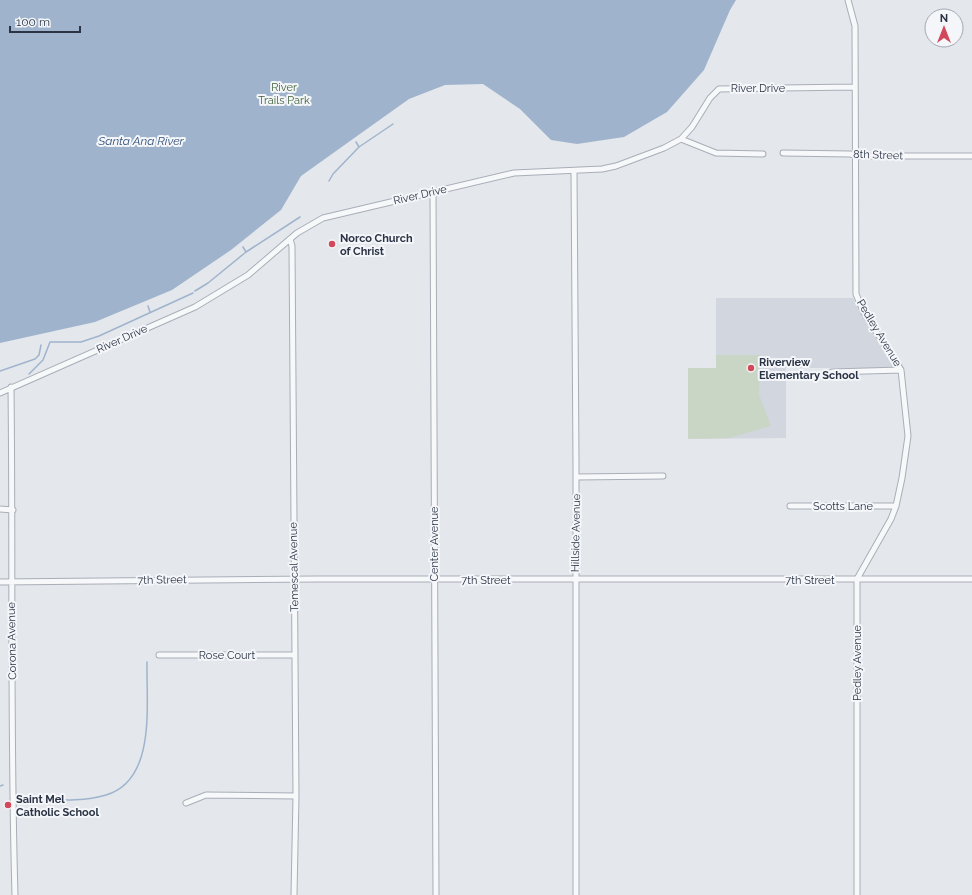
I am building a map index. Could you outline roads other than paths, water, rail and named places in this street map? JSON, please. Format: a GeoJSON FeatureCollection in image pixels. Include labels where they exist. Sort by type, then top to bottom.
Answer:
{"type":"FeatureCollection","features":[{"type":"Feature","properties":{"kind":"street","name":"Pedley Avenue"},"geometry":{"type":"LineString","coordinates":[[848,0],[855,26],[856,294],[864,311],[901,370],[908,436],[896,506],[891,519],[857,579],[857,895]]}},
{"type":"Feature","properties":{"kind":"street","name":"River Drive"},"geometry":{"type":"LineString","coordinates":[[0,393],[10,387],[195,307],[248,275],[290,239],[316,220],[514,173],[574,171],[616,166],[664,148],[681,139],[692,127],[710,98],[720,89],[855,88]]}},
{"type":"Feature","properties":{"kind":"street"},"geometry":{"type":"LineString","coordinates":[[681,139],[716,153],[763,154]]}},
{"type":"Feature","properties":{"kind":"street","name":"8th Street"},"geometry":{"type":"LineString","coordinates":[[783,153],[972,156]]}},
{"type":"Feature","properties":{"kind":"street","name":"Hillside Avenue"},"geometry":{"type":"LineString","coordinates":[[574,171],[576,895]]}},
{"type":"Feature","properties":{"kind":"street","name":"Center Avenue"},"geometry":{"type":"LineString","coordinates":[[433,192],[436,895]]}},
{"type":"Feature","properties":{"kind":"street","name":"Temescal Avenue"},"geometry":{"type":"LineString","coordinates":[[290,239],[292,253],[295,654],[294,740],[296,796],[294,895]]}},
{"type":"Feature","properties":{"kind":"street"},"geometry":{"type":"LineString","coordinates":[[832,372],[901,370]]}},
{"type":"Feature","properties":{"kind":"street","name":"Corona Avenue"},"geometry":{"type":"LineString","coordinates":[[10,387],[13,510],[11,582],[12,781],[15,895]]}},
{"type":"Feature","properties":{"kind":"street"},"geometry":{"type":"LineString","coordinates":[[576,477],[663,476]]}},
{"type":"Feature","properties":{"kind":"street","name":"Scotts Lane"},"geometry":{"type":"LineString","coordinates":[[790,506],[896,506]]}},
{"type":"Feature","properties":{"kind":"street"},"geometry":{"type":"LineString","coordinates":[[0,510],[13,510]]}},
{"type":"Feature","properties":{"kind":"street","name":"7th Street"},"geometry":{"type":"LineString","coordinates":[[0,582],[972,579]]}},
{"type":"Feature","properties":{"kind":"street","name":"Rose Court"},"geometry":{"type":"LineString","coordinates":[[159,655],[295,654]]}},
{"type":"Feature","properties":{"kind":"street"},"geometry":{"type":"LineString","coordinates":[[186,803],[206,796],[296,796]]}},
{"type":"Feature","properties":{"kind":"water","name":"Santa Ana River"},"geometry":{"type":"Polygon","coordinates":[[[0,0],[736,0],[730,10],[704,70],[667,112],[624,137],[577,144],[551,140],[520,109],[483,84],[445,85],[409,99],[301,176],[281,210],[231,250],[172,290],[95,322],[0,343],[0,0]]]}},
{"type":"Feature","properties":{"kind":"waterway"},"geometry":{"type":"LineString","coordinates":[[359,147],[393,124]]}},
{"type":"Feature","properties":{"kind":"waterway"},"geometry":{"type":"LineString","coordinates":[[329,181],[333,174],[359,147],[356,142]]}},
{"type":"Feature","properties":{"kind":"waterway"},"geometry":{"type":"LineString","coordinates":[[243,247],[246,252],[300,217]]}},
{"type":"Feature","properties":{"kind":"waterway"},"geometry":{"type":"LineString","coordinates":[[195,291],[208,283],[246,252]]}},
{"type":"Feature","properties":{"kind":"waterway"},"geometry":{"type":"LineString","coordinates":[[29,374],[43,360],[50,342],[81,342],[99,336],[193,293]]}},
{"type":"Feature","properties":{"kind":"waterway"},"geometry":{"type":"LineString","coordinates":[[148,306],[150,312]]}},
{"type":"Feature","properties":{"kind":"waterway"},"geometry":{"type":"LineString","coordinates":[[0,371],[35,359],[39,355],[41,345]]}},
{"type":"Feature","properties":{"kind":"waterway"},"geometry":{"type":"LineString","coordinates":[[23,799],[86,799],[106,795],[122,787],[134,774],[141,757],[145,738],[147,718],[147,662]]}},
{"type":"Feature","properties":{"kind":"place","name":"Norco Church of Christ"},"geometry":{"type":"Point","coordinates":[332,244]}},
{"type":"Feature","properties":{"kind":"place","name":"Riverview Elementary School"},"geometry":{"type":"Point","coordinates":[751,368]}},
{"type":"Feature","properties":{"kind":"place","name":"Saint Mel Catholic School"},"geometry":{"type":"Point","coordinates":[8,805]}},
{"type":"Feature","properties":{"kind":"park label","name":"River Trails Park"},"geometry":{"type":"Point","coordinates":[284,93]}}]}
